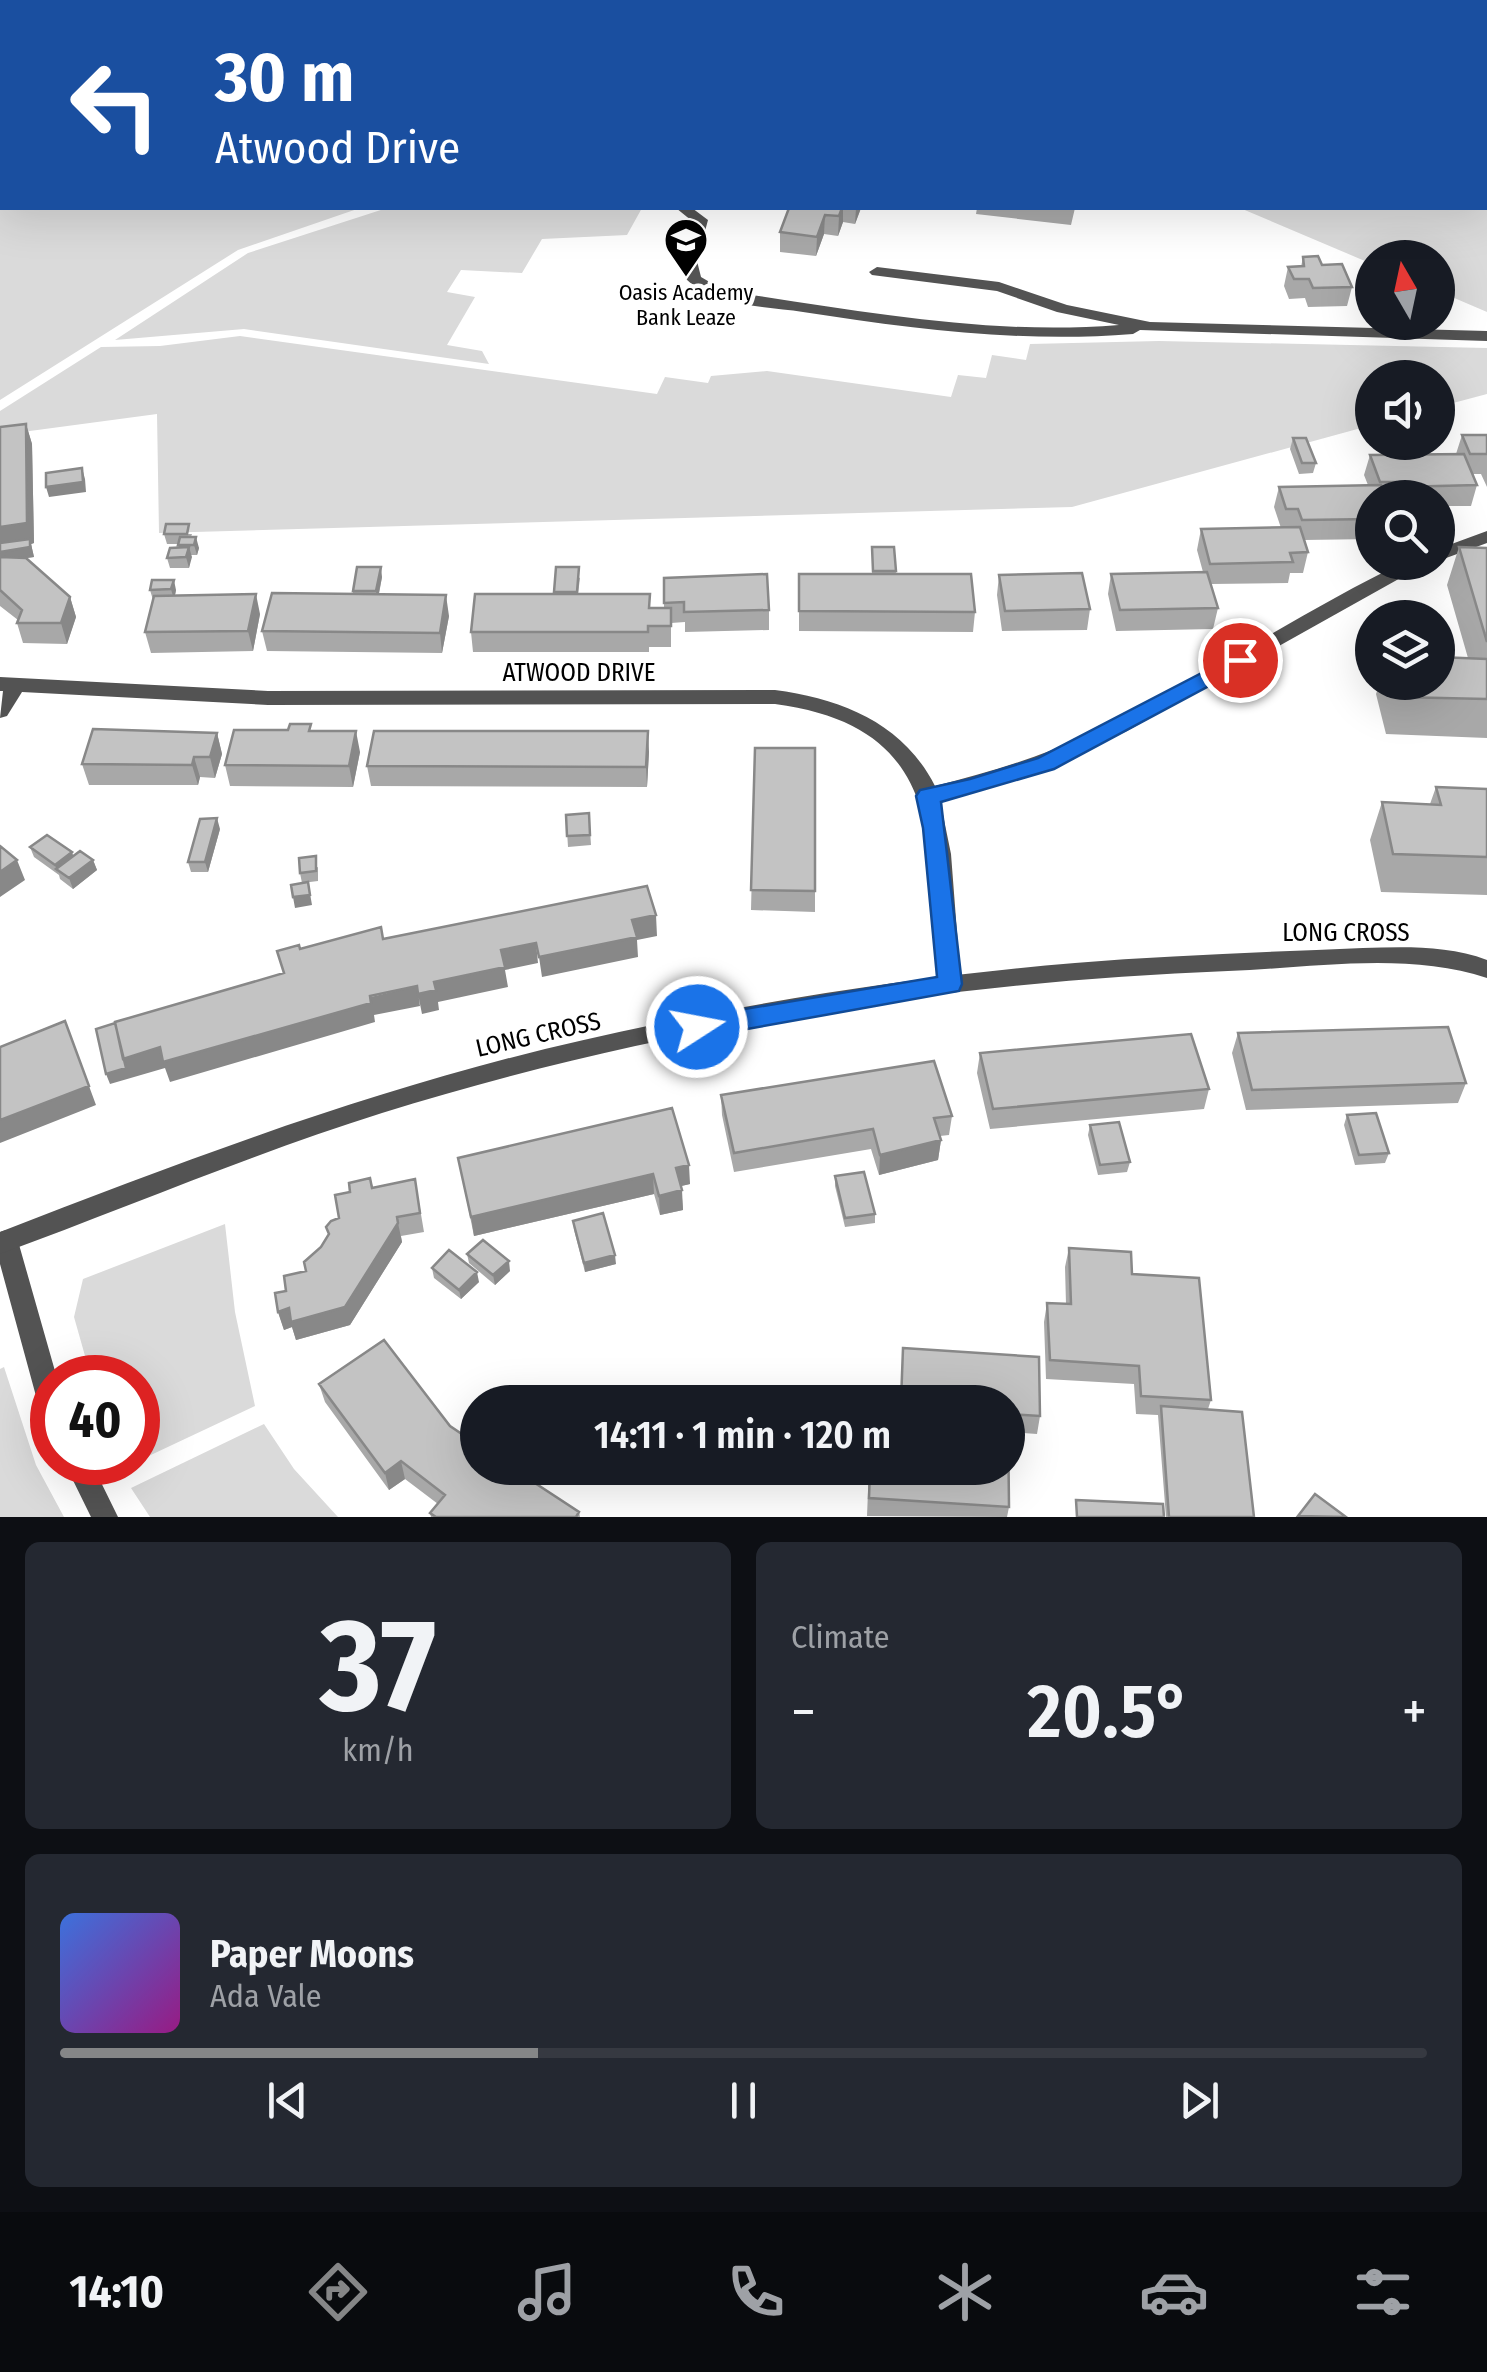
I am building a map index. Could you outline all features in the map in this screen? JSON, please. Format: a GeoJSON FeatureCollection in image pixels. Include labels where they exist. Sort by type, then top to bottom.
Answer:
{"type":"FeatureCollection","features":[{"type":"Feature","properties":{"kind":"street"},"geometry":{"type":"LineString","coordinates":[[686,210],[700,220],[689,261],[694,279],[721,295],[1022,336],[1085,335],[1150,327],[1487,336]]}},
{"type":"Feature","properties":{"kind":"street"},"geometry":{"type":"LineString","coordinates":[[877,272],[998,287],[1063,309],[1150,327]]}},
{"type":"Feature","properties":{"kind":"street"},"geometry":{"type":"LineString","coordinates":[[1455,549],[1487,537]]}},
{"type":"Feature","properties":{"kind":"street"},"geometry":{"type":"LineString","coordinates":[[928,796],[970,788],[1046,764],[1080,748],[1380,580]]}},
{"type":"Feature","properties":{"kind":"street"},"geometry":{"type":"LineString","coordinates":[[0,711],[7,686]]}},
{"type":"Feature","properties":{"kind":"street","name":"ATWOOD DRIVE"},"geometry":{"type":"LineString","coordinates":[[7,686],[268,698],[803,700],[878,731],[910,761],[928,796],[935,828],[950,984]]}},
{"type":"Feature","properties":{"kind":"street","name":"LONG CROSS"},"geometry":{"type":"LineString","coordinates":[[3,1242],[218,1158],[441,1086],[630,1040],[950,984],[1080,968],[1371,958],[1482,960]]}},
{"type":"Feature","properties":{"kind":"street"},"geometry":{"type":"LineString","coordinates":[[3,1242],[37,1355]]}},
{"type":"Feature","properties":{"kind":"street"},"geometry":{"type":"LineString","coordinates":[[89,1485],[105,1517]]}},
{"type":"Feature","properties":{"kind":"shaded area"},"geometry":{"type":"Polygon","coordinates":[[[0,210],[354,210],[238,250],[0,400],[0,210]]]}},
{"type":"Feature","properties":{"kind":"shaded area"},"geometry":{"type":"Polygon","coordinates":[[[381,210],[641,210],[627,235],[542,239],[522,273],[461,270],[447,292],[475,297],[447,345],[482,351],[489,364],[244,329],[115,340],[248,253],[381,210]]]}},
{"type":"Feature","properties":{"kind":"shaded area"},"geometry":{"type":"Polygon","coordinates":[[[1245,210],[1487,210],[1487,312],[1455,298],[1455,240],[1355,240],[1355,257],[1245,210]]]}},
{"type":"Feature","properties":{"kind":"shaded area"},"geometry":{"type":"Polygon","coordinates":[[[240,336],[657,394],[665,377],[708,383],[711,376],[767,371],[951,397],[958,375],[986,378],[992,355],[1026,360],[1030,344],[1159,341],[1487,348],[1487,394],[1455,402],[1455,360],[1355,360],[1355,430],[1072,507],[159,533],[157,414],[0,435],[0,411],[101,347],[160,346],[240,336]]]}},
{"type":"Feature","properties":{"kind":"shaded area"},"geometry":{"type":"Polygon","coordinates":[[[225,1224],[235,1312],[255,1406],[160,1451],[160,1355],[85,1355],[74,1317],[83,1279],[225,1224]]]}},
{"type":"Feature","properties":{"kind":"shaded area"},"geometry":{"type":"Polygon","coordinates":[[[4,1367],[30,1447],[30,1485],[47,1485],[64,1517],[0,1517],[0,1369],[4,1367]]]}},
{"type":"Feature","properties":{"kind":"shaded area"},"geometry":{"type":"Polygon","coordinates":[[[264,1424],[294,1469],[338,1517],[150,1517],[131,1488],[160,1485],[160,1474],[264,1424]]]}},
{"type":"Feature","properties":{"kind":"building"},"geometry":{"type":"Polygon","coordinates":[[[788,210],[841,210],[839,216],[825,215],[817,237],[780,232],[788,210]]]}},
{"type":"Feature","properties":{"kind":"building"},"geometry":{"type":"Polygon","coordinates":[[[1318,256],[1322,265],[1342,264],[1352,287],[1313,288],[1309,279],[1294,279],[1288,267],[1304,266],[1303,257],[1318,256]]]}},
{"type":"Feature","properties":{"kind":"building"},"geometry":{"type":"Polygon","coordinates":[[[26,424],[27,523],[0,527],[0,427],[26,424]]]}},
{"type":"Feature","properties":{"kind":"building"},"geometry":{"type":"Polygon","coordinates":[[[1462,435],[1487,435],[1487,454],[1470,454],[1462,435]]]}},
{"type":"Feature","properties":{"kind":"building"},"geometry":{"type":"Polygon","coordinates":[[[1293,438],[1306,438],[1316,463],[1302,463],[1293,438]]]}},
{"type":"Feature","properties":{"kind":"building"},"geometry":{"type":"Polygon","coordinates":[[[1455,454],[1464,454],[1477,485],[1455,486],[1455,480],[1379,480],[1372,460],[1455,460],[1455,454]]]}},
{"type":"Feature","properties":{"kind":"building"},"geometry":{"type":"Polygon","coordinates":[[[82,468],[83,482],[46,487],[46,473],[82,468]]]}},
{"type":"Feature","properties":{"kind":"building"},"geometry":{"type":"Polygon","coordinates":[[[1355,486],[1355,519],[1302,520],[1298,509],[1286,509],[1279,487],[1355,486]]]}},
{"type":"Feature","properties":{"kind":"building"},"geometry":{"type":"Polygon","coordinates":[[[166,524],[189,524],[187,534],[164,534],[166,524]]]}},
{"type":"Feature","properties":{"kind":"building"},"geometry":{"type":"Polygon","coordinates":[[[1300,527],[1308,552],[1290,553],[1293,562],[1210,564],[1201,529],[1300,527]]]}},
{"type":"Feature","properties":{"kind":"building"},"geometry":{"type":"Polygon","coordinates":[[[180,537],[196,537],[194,545],[178,545],[180,537]]]}},
{"type":"Feature","properties":{"kind":"building"},"geometry":{"type":"Polygon","coordinates":[[[30,539],[30,547],[0,552],[0,543],[30,539]]]}},
{"type":"Feature","properties":{"kind":"building"},"geometry":{"type":"Polygon","coordinates":[[[189,547],[186,557],[167,558],[170,548],[189,547]]]}},
{"type":"Feature","properties":{"kind":"building"},"geometry":{"type":"Polygon","coordinates":[[[872,547],[894,547],[896,571],[873,571],[872,547]]]}},
{"type":"Feature","properties":{"kind":"building"},"geometry":{"type":"Polygon","coordinates":[[[1459,547],[1487,548],[1487,642],[1459,547]]]}},
{"type":"Feature","properties":{"kind":"building"},"geometry":{"type":"Polygon","coordinates":[[[0,557],[26,558],[70,597],[61,623],[17,623],[22,610],[0,590],[0,557]]]}},
{"type":"Feature","properties":{"kind":"building"},"geometry":{"type":"Polygon","coordinates":[[[357,567],[381,567],[376,591],[353,591],[357,567]]]}},
{"type":"Feature","properties":{"kind":"building"},"geometry":{"type":"Polygon","coordinates":[[[556,567],[579,567],[577,592],[554,592],[556,567]]]}},
{"type":"Feature","properties":{"kind":"building"},"geometry":{"type":"Polygon","coordinates":[[[1207,572],[1218,608],[1120,610],[1111,574],[1207,572]]]}},
{"type":"Feature","properties":{"kind":"building"},"geometry":{"type":"Polygon","coordinates":[[[1082,573],[1090,609],[1005,611],[999,575],[1082,573]]]}},
{"type":"Feature","properties":{"kind":"building"},"geometry":{"type":"Polygon","coordinates":[[[767,574],[769,610],[684,612],[684,602],[664,603],[664,578],[767,574]]]}},
{"type":"Feature","properties":{"kind":"building"},"geometry":{"type":"Polygon","coordinates":[[[799,574],[971,574],[975,612],[799,611],[799,574]]]}},
{"type":"Feature","properties":{"kind":"building"},"geometry":{"type":"Polygon","coordinates":[[[152,580],[174,580],[171,589],[150,590],[152,580]]]}},
{"type":"Feature","properties":{"kind":"building"},"geometry":{"type":"Polygon","coordinates":[[[272,593],[446,595],[440,633],[262,631],[272,593]]]}},
{"type":"Feature","properties":{"kind":"building"},"geometry":{"type":"Polygon","coordinates":[[[256,594],[248,631],[145,632],[154,596],[256,594]]]}},
{"type":"Feature","properties":{"kind":"building"},"geometry":{"type":"Polygon","coordinates":[[[475,594],[650,594],[649,608],[671,608],[671,626],[648,626],[648,632],[471,632],[475,594]]]}},
{"type":"Feature","properties":{"kind":"building"},"geometry":{"type":"Polygon","coordinates":[[[1455,658],[1487,659],[1487,699],[1455,698],[1455,658]]]}},
{"type":"Feature","properties":{"kind":"building"},"geometry":{"type":"Polygon","coordinates":[[[290,724],[311,724],[309,731],[356,731],[349,766],[225,765],[234,730],[288,730],[290,724]]]}},
{"type":"Feature","properties":{"kind":"building"},"geometry":{"type":"Polygon","coordinates":[[[93,729],[217,733],[210,757],[194,757],[192,765],[82,764],[93,729]]]}},
{"type":"Feature","properties":{"kind":"building"},"geometry":{"type":"Polygon","coordinates":[[[374,731],[648,731],[646,767],[367,766],[374,731]]]}},
{"type":"Feature","properties":{"kind":"building"},"geometry":{"type":"Polygon","coordinates":[[[755,748],[815,748],[815,891],[751,890],[755,748]]]}},
{"type":"Feature","properties":{"kind":"building"},"geometry":{"type":"Polygon","coordinates":[[[1436,787],[1487,789],[1487,857],[1393,854],[1382,802],[1441,805],[1436,787]]]}},
{"type":"Feature","properties":{"kind":"building"},"geometry":{"type":"Polygon","coordinates":[[[589,813],[590,835],[567,836],[566,815],[589,813]]]}},
{"type":"Feature","properties":{"kind":"building"},"geometry":{"type":"Polygon","coordinates":[[[217,818],[205,862],[188,862],[200,819],[217,818]]]}},
{"type":"Feature","properties":{"kind":"building"},"geometry":{"type":"Polygon","coordinates":[[[47,835],[72,852],[55,865],[30,847],[47,835]]]}},
{"type":"Feature","properties":{"kind":"building"},"geometry":{"type":"Polygon","coordinates":[[[0,846],[17,860],[0,872],[0,846]]]}},
{"type":"Feature","properties":{"kind":"building"},"geometry":{"type":"Polygon","coordinates":[[[80,851],[93,860],[69,878],[56,869],[80,851]]]}},
{"type":"Feature","properties":{"kind":"building"},"geometry":{"type":"Polygon","coordinates":[[[316,856],[316,871],[300,873],[299,858],[316,856]]]}},
{"type":"Feature","properties":{"kind":"building"},"geometry":{"type":"Polygon","coordinates":[[[308,882],[310,895],[293,897],[291,885],[308,882]]]}},
{"type":"Feature","properties":{"kind":"building"},"geometry":{"type":"Polygon","coordinates":[[[647,886],[656,915],[632,920],[637,937],[539,957],[536,943],[501,950],[505,967],[434,982],[436,990],[418,994],[417,986],[370,996],[371,1003],[163,1062],[160,1047],[123,1059],[115,1022],[284,973],[277,951],[299,945],[300,949],[381,927],[383,939],[647,886]]]}},
{"type":"Feature","properties":{"kind":"building"},"geometry":{"type":"Polygon","coordinates":[[[65,1021],[89,1086],[0,1120],[0,1047],[65,1021]]]}},
{"type":"Feature","properties":{"kind":"building"},"geometry":{"type":"Polygon","coordinates":[[[115,1023],[126,1068],[106,1074],[96,1029],[115,1023]]]}},
{"type":"Feature","properties":{"kind":"building"},"geometry":{"type":"Polygon","coordinates":[[[1448,1027],[1466,1083],[1252,1090],[1238,1033],[1448,1027]]]}},
{"type":"Feature","properties":{"kind":"building"},"geometry":{"type":"Polygon","coordinates":[[[1191,1034],[1209,1089],[993,1109],[980,1053],[1191,1034]]]}},
{"type":"Feature","properties":{"kind":"building"},"geometry":{"type":"Polygon","coordinates":[[[934,1061],[952,1116],[934,1118],[941,1140],[880,1155],[873,1129],[734,1153],[721,1095],[934,1061]]]}},
{"type":"Feature","properties":{"kind":"building"},"geometry":{"type":"Polygon","coordinates":[[[672,1108],[689,1165],[676,1168],[682,1190],[659,1196],[653,1174],[471,1217],[458,1158],[672,1108]]]}},
{"type":"Feature","properties":{"kind":"building"},"geometry":{"type":"Polygon","coordinates":[[[1376,1113],[1389,1153],[1359,1155],[1347,1115],[1376,1113]]]}},
{"type":"Feature","properties":{"kind":"building"},"geometry":{"type":"Polygon","coordinates":[[[1119,1122],[1130,1162],[1100,1165],[1090,1125],[1119,1122]]]}},
{"type":"Feature","properties":{"kind":"building"},"geometry":{"type":"Polygon","coordinates":[[[864,1172],[875,1214],[845,1218],[835,1176],[864,1172]]]}},
{"type":"Feature","properties":{"kind":"building"},"geometry":{"type":"Polygon","coordinates":[[[370,1178],[372,1188],[415,1179],[420,1213],[397,1217],[398,1223],[345,1307],[291,1322],[289,1308],[278,1312],[275,1293],[286,1291],[284,1276],[306,1271],[304,1262],[321,1247],[329,1234],[326,1227],[339,1218],[335,1195],[350,1192],[349,1183],[370,1178]]]}},
{"type":"Feature","properties":{"kind":"building"},"geometry":{"type":"Polygon","coordinates":[[[603,1213],[615,1255],[584,1263],[573,1221],[603,1213]]]}},
{"type":"Feature","properties":{"kind":"building"},"geometry":{"type":"Polygon","coordinates":[[[483,1240],[509,1261],[493,1275],[467,1254],[483,1240]]]}},
{"type":"Feature","properties":{"kind":"building"},"geometry":{"type":"Polygon","coordinates":[[[1069,1248],[1131,1252],[1132,1274],[1199,1278],[1211,1400],[1141,1396],[1139,1366],[1050,1360],[1047,1303],[1071,1304],[1069,1248]]]}},
{"type":"Feature","properties":{"kind":"building"},"geometry":{"type":"Polygon","coordinates":[[[449,1250],[477,1272],[459,1290],[432,1268],[449,1250]]]}},
{"type":"Feature","properties":{"kind":"building"},"geometry":{"type":"Polygon","coordinates":[[[384,1340],[450,1426],[460,1433],[460,1485],[538,1485],[579,1512],[576,1517],[436,1517],[430,1513],[445,1495],[401,1461],[385,1473],[319,1384],[384,1340]]]}},
{"type":"Feature","properties":{"kind":"building"},"geometry":{"type":"Polygon","coordinates":[[[903,1348],[1039,1357],[1040,1416],[1025,1415],[1025,1385],[902,1385],[903,1348]]]}},
{"type":"Feature","properties":{"kind":"building"},"geometry":{"type":"Polygon","coordinates":[[[1161,1406],[1242,1412],[1254,1517],[1169,1517],[1161,1406]]]}},
{"type":"Feature","properties":{"kind":"building"},"geometry":{"type":"Polygon","coordinates":[[[869,1485],[1009,1485],[1009,1507],[869,1498],[869,1485]]]}},
{"type":"Feature","properties":{"kind":"building"},"geometry":{"type":"Polygon","coordinates":[[[1315,1494],[1346,1517],[1298,1516],[1315,1494]]]}},
{"type":"Feature","properties":{"kind":"building"},"geometry":{"type":"Polygon","coordinates":[[[1076,1500],[1163,1504],[1164,1517],[1077,1517],[1076,1500]]]}},
{"type":"Feature","properties":{"kind":"place","name":"Oasis Academy Bank Leaze"},"geometry":{"type":"Point","coordinates":[686,278]}},
{"type":"Feature","properties":{"kind":"route"},"geometry":{"type":"LineString","coordinates":[[697,1027],[950,984],[935,828],[928,796],[970,788],[1046,764],[1240,660]]}}]}
